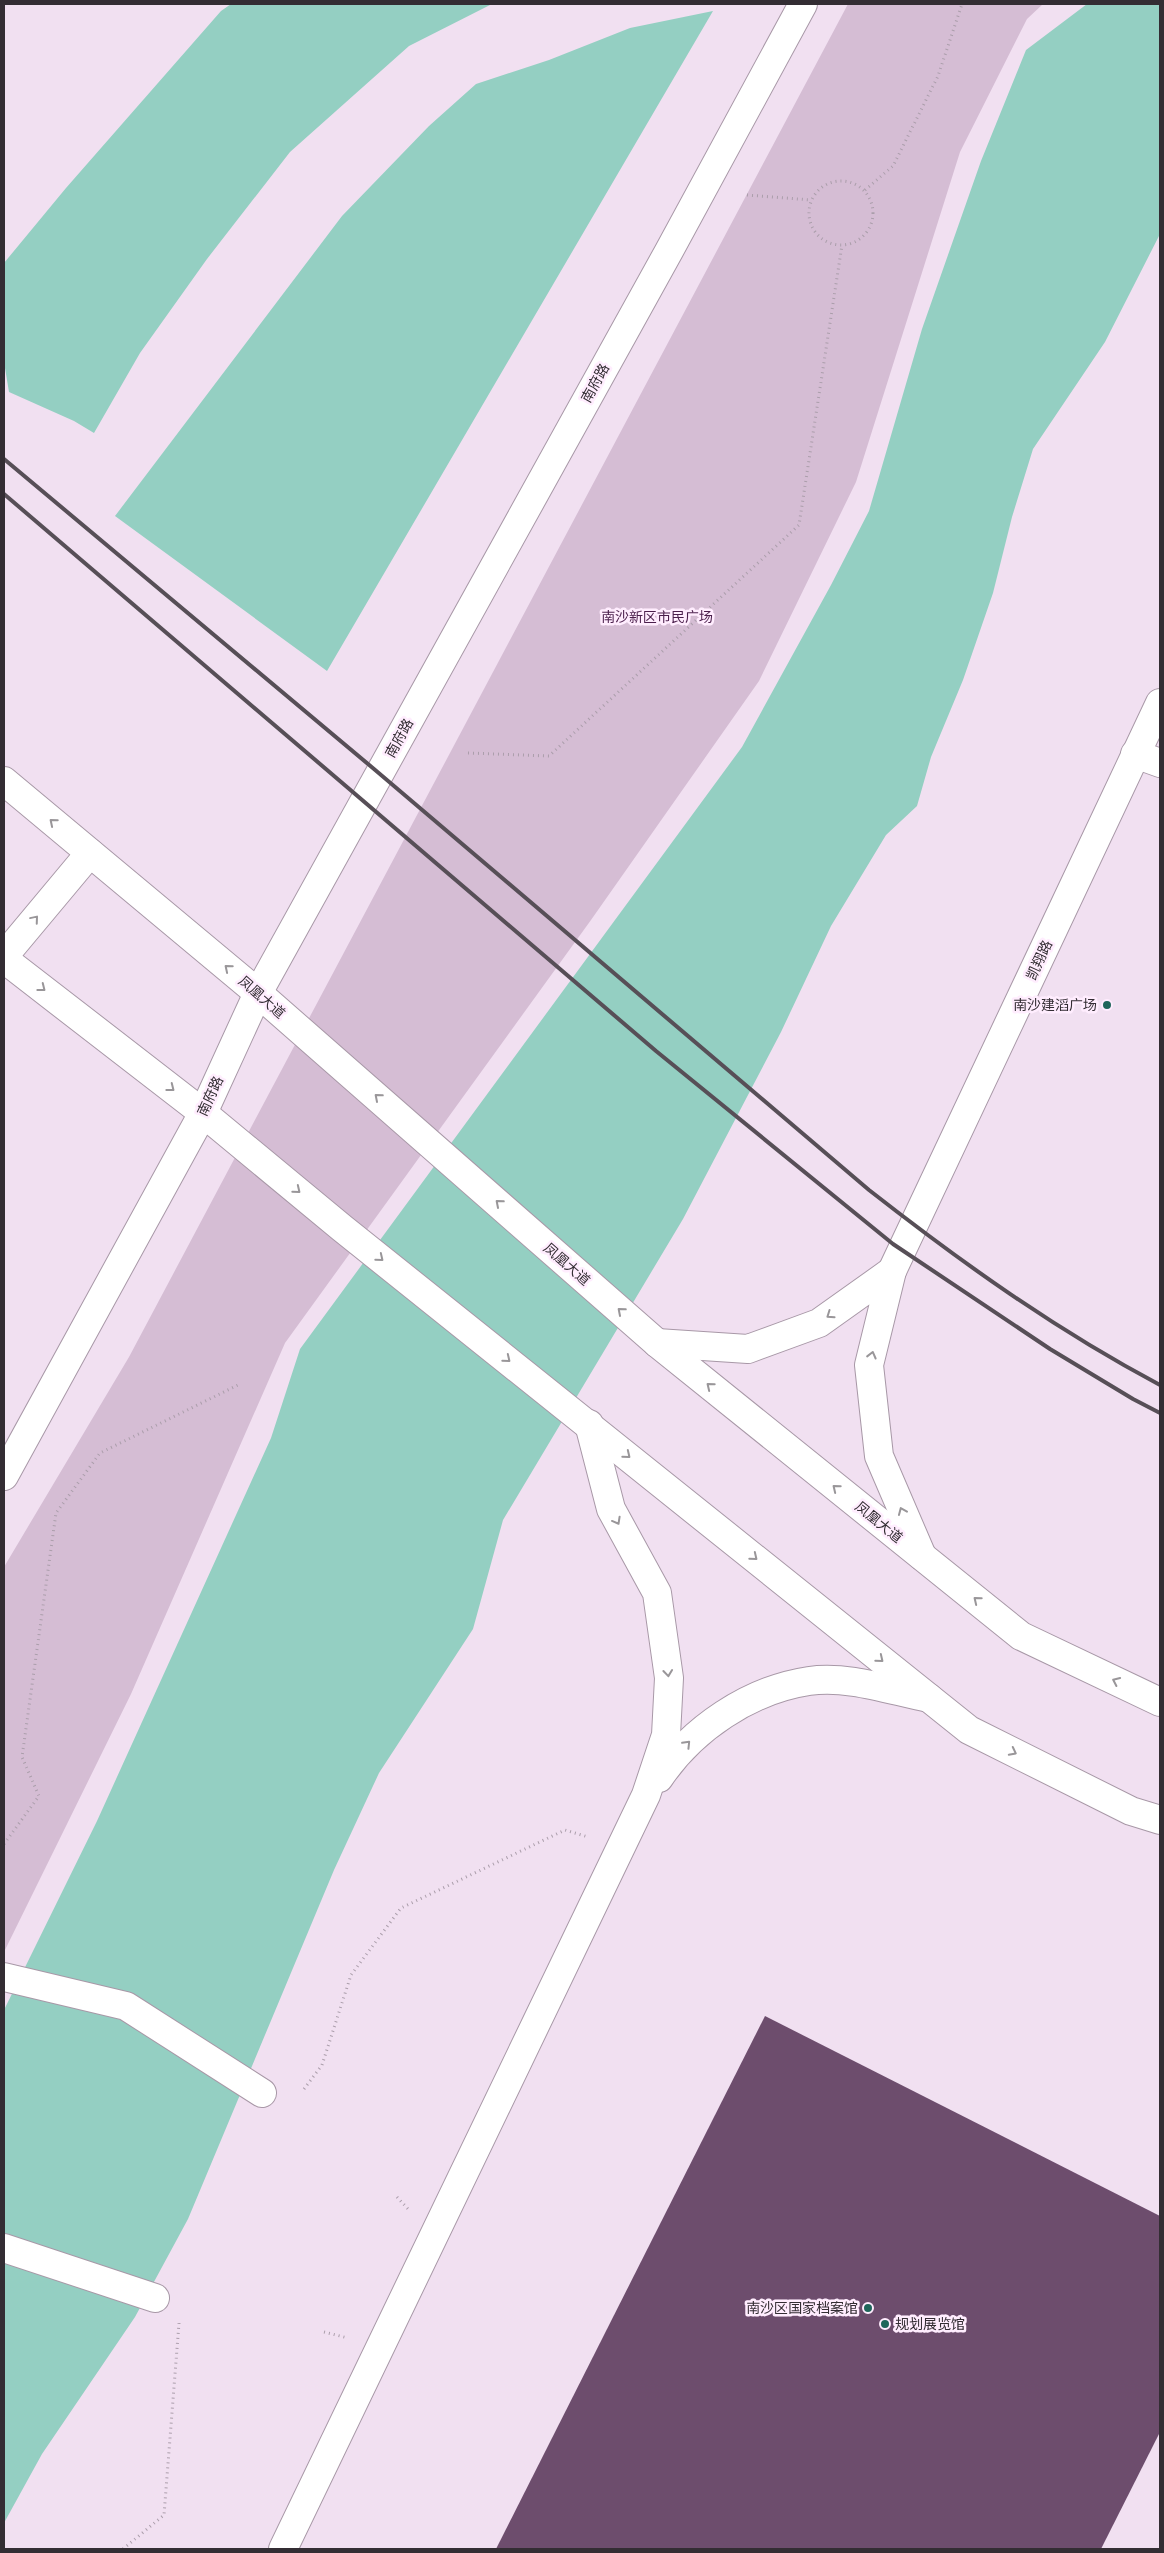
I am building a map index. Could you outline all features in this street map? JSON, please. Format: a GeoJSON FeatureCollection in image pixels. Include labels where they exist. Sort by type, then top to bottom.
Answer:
{"type":"FeatureCollection","features":[{"type":"Feature","properties":{"kind":"street","name":"南府路"},"geometry":{"type":"LineString","coordinates":[[4,1476],[203,1113],[258,993],[803,4]]}},
{"type":"Feature","properties":{"kind":"street","name":"凯翔路"},"geometry":{"type":"LineString","coordinates":[[922,1556],[879,1456],[869,1365],[892,1271],[1148,758],[1160,703]]}},
{"type":"Feature","properties":{"kind":"street","name":"凤凰大道"},"geometry":{"type":"LineString","coordinates":[[4,781],[258,993],[657,1343],[1021,1636],[1160,1702]]}},
{"type":"Feature","properties":{"kind":"street"},"geometry":{"type":"LineString","coordinates":[[90,853],[4,957],[203,1113],[342,1228],[589,1424],[968,1730],[1131,1811],[1160,1820]]}},
{"type":"Feature","properties":{"kind":"street"},"geometry":{"type":"LineString","coordinates":[[657,1343],[748,1350],[819,1323],[892,1271]]}},
{"type":"Feature","properties":{"kind":"street"},"geometry":{"type":"LineString","coordinates":[[283,2549],[646,1796],[666,1735],[669,1678],[657,1593],[610,1509],[589,1424]]}},
{"type":"Feature","properties":{"kind":"street"},"geometry":{"type":"LineString","coordinates":[[646,1796],[669,1763],[695,1736],[727,1713],[760,1694],[810,1681],[845,1682],[929,1698]]}},
{"type":"Feature","properties":{"kind":"street"},"geometry":{"type":"LineString","coordinates":[[4,1977],[126,2006],[262,2093]]}},
{"type":"Feature","properties":{"kind":"street"},"geometry":{"type":"LineString","coordinates":[[4,2248],[155,2298]]}},
{"type":"Feature","properties":{"kind":"path"},"geometry":{"type":"LineString","coordinates":[[866,190],[892,166],[897,158],[938,76],[962,4]]}},
{"type":"Feature","properties":{"kind":"path"},"geometry":{"type":"LineString","coordinates":[[846,180],[866,190],[874,210],[869,230],[852,244],[831,244],[814,231],[809,210],[817,190],[836,181],[846,180]]}},
{"type":"Feature","properties":{"kind":"path"},"geometry":{"type":"LineString","coordinates":[[747,195],[812,200]]}},
{"type":"Feature","properties":{"kind":"path"},"geometry":{"type":"LineString","coordinates":[[468,753],[549,756],[799,525],[842,245]]}},
{"type":"Feature","properties":{"kind":"path"},"geometry":{"type":"LineString","coordinates":[[4,1844],[39,1796],[22,1757],[56,1513],[100,1453],[238,1385]]}},
{"type":"Feature","properties":{"kind":"path"},"geometry":{"type":"LineString","coordinates":[[304,2090],[322,2065],[351,1975],[401,1908],[565,1830],[621,1847]]}},
{"type":"Feature","properties":{"kind":"path"},"geometry":{"type":"LineString","coordinates":[[123,2549],[164,2515],[178,2323],[182,2316]]}},
{"type":"Feature","properties":{"kind":"green space","name":"南沙新区市民广场"},"geometry":{"type":"Polygon","coordinates":[[[848,4],[1043,4],[1027,19],[960,152],[856,482],[759,681],[591,920],[285,1343],[131,1694],[4,1952],[4,1567],[129,1357],[848,4]]]}},
{"type":"Feature","properties":{"kind":"shaded area"},"geometry":{"type":"Polygon","coordinates":[[[231,4],[492,4],[409,46],[290,152],[207,259],[140,353],[94,433],[74,421],[9,392],[4,362],[4,263],[66,188],[221,11],[231,4]]]}},
{"type":"Feature","properties":{"kind":"shaded area"},"geometry":{"type":"Polygon","coordinates":[[[1087,4],[1160,4],[1160,234],[1105,342],[1033,449],[1012,517],[993,593],[963,680],[931,757],[917,806],[886,835],[831,926],[781,1032],[683,1219],[503,1520],[473,1629],[379,1773],[334,1870],[188,2219],[135,2317],[42,2454],[4,2523],[4,2010],[97,1821],[271,1438],[300,1349],[742,747],[831,585],[869,511],[922,329],[981,161],[1026,50],[1087,4]]]}},
{"type":"Feature","properties":{"kind":"shaded area"},"geometry":{"type":"Polygon","coordinates":[[[713,11],[327,671],[115,516],[342,216],[429,126],[476,84],[549,60],[630,28],[713,11]]]}},
{"type":"Feature","properties":{"kind":"building","name":"规划展览馆"},"geometry":{"type":"Polygon","coordinates":[[[765,2016],[1160,2216],[1160,2432],[1101,2549],[496,2549],[765,2016]]]}},
{"type":"Feature","properties":{"kind":"railway"},"geometry":{"type":"LineString","coordinates":[[4,459],[374,769],[869,1190],[1010,1294],[1121,1364],[1160,1385]]}},
{"type":"Feature","properties":{"kind":"railway"},"geometry":{"type":"LineString","coordinates":[[4,494],[656,1051],[893,1244],[1050,1349],[1160,1413]]}},
{"type":"Feature","properties":{"kind":"place","name":"南沙建滔广场"},"geometry":{"type":"Point","coordinates":[1107,1005]}},
{"type":"Feature","properties":{"kind":"place","name":"南沙区国家档案馆"},"geometry":{"type":"Point","coordinates":[868,2308]}},
{"type":"Feature","properties":{"kind":"place","name":"规划展览馆"},"geometry":{"type":"Point","coordinates":[885,2324]}}]}
